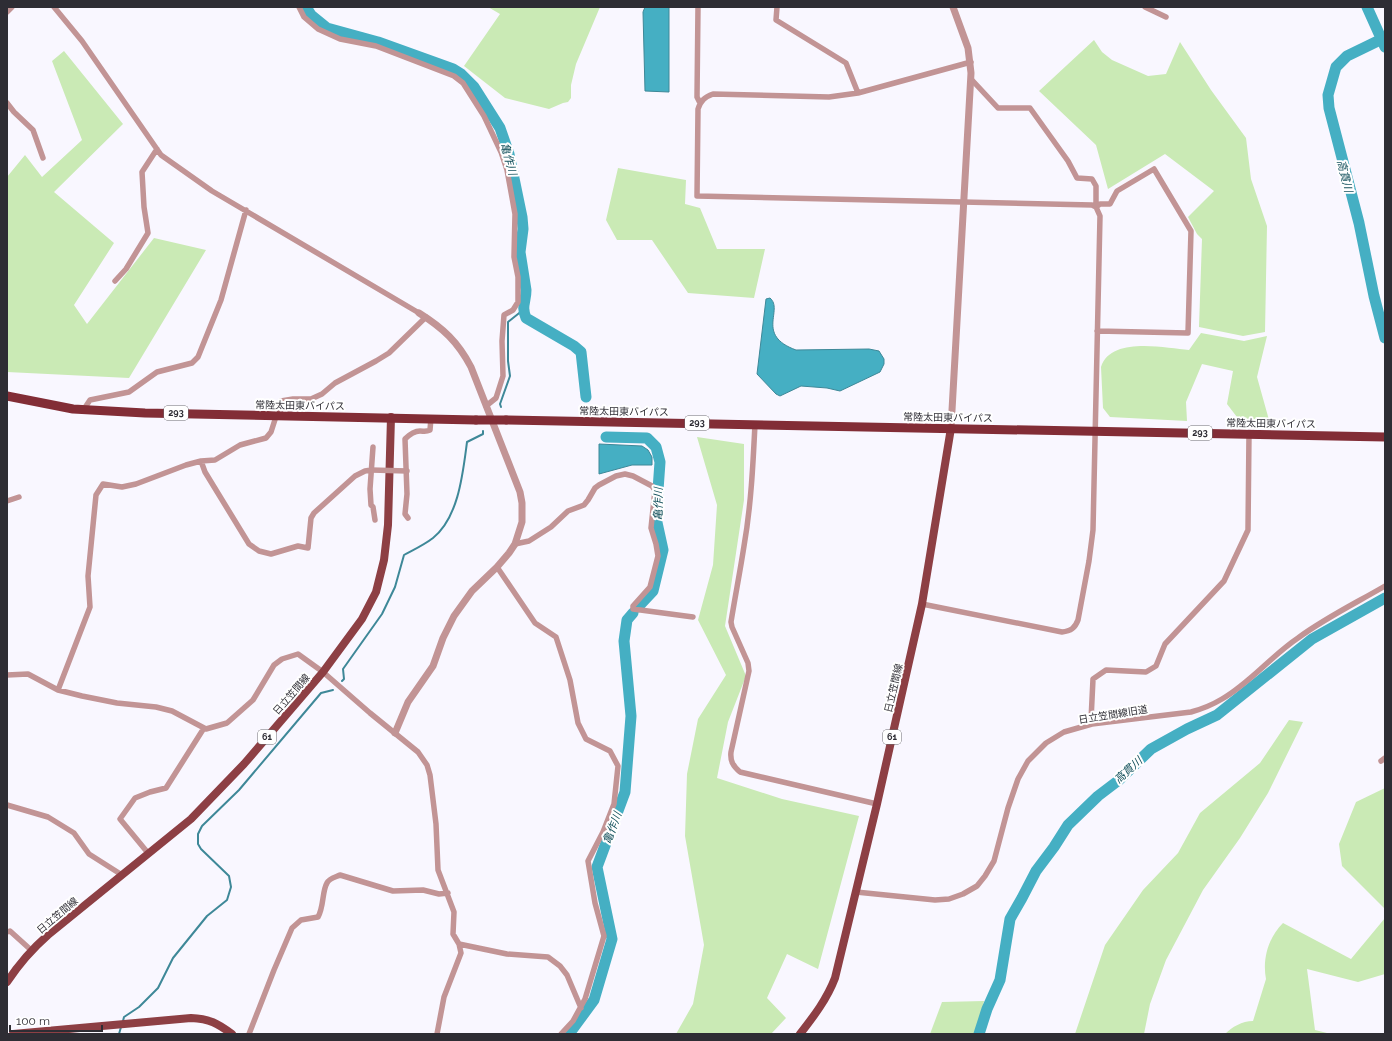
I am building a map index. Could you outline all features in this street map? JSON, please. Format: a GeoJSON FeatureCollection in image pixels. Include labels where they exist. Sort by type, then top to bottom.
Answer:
{"type":"FeatureCollection","features":[{"type":"Feature","properties":{"kind":"highway","name":"常陸太田東バイパス"},"geometry":{"type":"LineString","coordinates":[[7,396],[73,409],[144,413],[1094,430],[1385,437]]}},
{"type":"Feature","properties":{"kind":"main road","name":"日立笠間線"},"geometry":{"type":"LineString","coordinates":[[7,982],[18,965],[31,950],[191,819],[244,764],[323,672],[362,620],[376,592],[384,560],[388,525],[391,417]]}},
{"type":"Feature","properties":{"kind":"main road","name":"日立笠間線"},"geometry":{"type":"LineString","coordinates":[[800,1034],[815,1016],[830,991],[837,971],[877,804],[922,604],[951,428]]}},
{"type":"Feature","properties":{"kind":"main road"},"geometry":{"type":"LineString","coordinates":[[13,1034],[192,1018],[206,1019],[221,1026],[232,1034]]}},
{"type":"Feature","properties":{"kind":"street"},"geometry":{"type":"LineString","coordinates":[[7,12],[12,7]]}},
{"type":"Feature","properties":{"kind":"street"},"geometry":{"type":"LineString","coordinates":[[54,7],[82,42],[161,155],[212,191],[426,317],[445,332],[464,353],[476,379],[520,492],[522,502],[522,522],[515,544],[497,567],[472,591],[454,616],[433,666],[408,702],[395,733]]}},
{"type":"Feature","properties":{"kind":"street"},"geometry":{"type":"LineString","coordinates":[[300,7],[304,18],[318,29],[340,39],[376,46],[454,76],[463,83],[484,116],[501,152],[507,170],[515,214],[514,257],[518,277],[518,302],[513,310],[504,315],[502,341],[503,376],[496,398],[486,406]]}},
{"type":"Feature","properties":{"kind":"street"},"geometry":{"type":"LineString","coordinates":[[698,7],[697,97],[700,103]]}},
{"type":"Feature","properties":{"kind":"street"},"geometry":{"type":"LineString","coordinates":[[777,7],[776,20],[846,63],[858,93]]}},
{"type":"Feature","properties":{"kind":"street"},"geometry":{"type":"LineString","coordinates":[[951,428],[971,79],[971,62],[966,40],[953,7]]}},
{"type":"Feature","properties":{"kind":"street"},"geometry":{"type":"LineString","coordinates":[[1145,7],[1166,17]]}},
{"type":"Feature","properties":{"kind":"street"},"geometry":{"type":"LineString","coordinates":[[971,62],[858,93],[829,97],[713,94],[706,97],[700,103],[698,109],[698,196],[1092,205],[1096,207]]}},
{"type":"Feature","properties":{"kind":"street"},"geometry":{"type":"LineString","coordinates":[[922,604],[1062,632],[1072,630],[1076,626],[1078,620],[1093,530],[1094,430],[1100,216],[1096,207],[1096,186],[1092,179],[1077,178],[1068,161],[1030,108],[998,108],[971,79]]}},
{"type":"Feature","properties":{"kind":"street"},"geometry":{"type":"LineString","coordinates":[[7,103],[14,112],[33,130],[43,158]]}},
{"type":"Feature","properties":{"kind":"street"},"geometry":{"type":"LineString","coordinates":[[115,280],[126,269],[148,233],[144,207],[142,172],[157,149]]}},
{"type":"Feature","properties":{"kind":"street"},"geometry":{"type":"LineString","coordinates":[[1096,207],[1100,204],[1110,204],[1117,191],[1154,168],[1191,231],[1188,333],[1097,331]]}},
{"type":"Feature","properties":{"kind":"street"},"geometry":{"type":"LineString","coordinates":[[84,409],[90,400],[129,392],[157,372],[192,363],[198,357],[221,300],[246,210]]}},
{"type":"Feature","properties":{"kind":"street"},"geometry":{"type":"LineString","coordinates":[[58,690],[90,607],[88,576],[96,495],[103,484],[122,487],[136,484],[201,461],[214,460],[240,445],[266,438],[271,432],[281,401],[311,399],[322,394],[335,383],[389,353],[426,317]]}},
{"type":"Feature","properties":{"kind":"street"},"geometry":{"type":"LineString","coordinates":[[408,518],[405,514],[407,471],[405,439],[410,434],[430,430],[431,418]]}},
{"type":"Feature","properties":{"kind":"street"},"geometry":{"type":"LineString","coordinates":[[755,424],[748,521],[731,622],[748,663],[749,671],[730,758],[735,768],[740,772],[877,804]]}},
{"type":"Feature","properties":{"kind":"street"},"geometry":{"type":"LineString","coordinates":[[1092,724],[1093,679],[1106,670],[1146,672],[1156,666],[1165,644],[1224,582],[1248,530],[1249,434]]}},
{"type":"Feature","properties":{"kind":"street"},"geometry":{"type":"LineString","coordinates":[[373,447],[371,470],[371,505],[375,520]]}},
{"type":"Feature","properties":{"kind":"street"},"geometry":{"type":"LineString","coordinates":[[201,461],[205,472],[249,544],[259,551],[271,554],[298,546],[308,548],[311,518],[355,476],[371,470],[407,471]]}},
{"type":"Feature","properties":{"kind":"street"},"geometry":{"type":"LineString","coordinates":[[515,544],[529,541],[551,528],[568,511],[584,505],[595,488],[599,485],[621,475],[633,476],[652,486],[655,490],[651,528],[658,551],[650,587],[633,606],[633,609],[693,617]]}},
{"type":"Feature","properties":{"kind":"street"},"geometry":{"type":"LineString","coordinates":[[7,501],[20,497]]}},
{"type":"Feature","properties":{"kind":"street"},"geometry":{"type":"LineString","coordinates":[[497,567],[535,623],[556,637],[570,680],[578,723],[586,739],[610,751],[618,766],[614,804],[603,832],[588,861],[595,903],[604,936],[585,999],[573,1021],[561,1034]]}},
{"type":"Feature","properties":{"kind":"street","name":"日立笠間線旧道"},"geometry":{"type":"LineString","coordinates":[[856,892],[935,900],[949,899],[964,894],[977,886],[994,861],[1008,808],[1018,779],[1028,761],[1046,744],[1064,732],[1092,724],[1191,712],[1206,707],[1223,699],[1299,636],[1385,586]]}},
{"type":"Feature","properties":{"kind":"street"},"geometry":{"type":"LineString","coordinates":[[7,675],[28,674],[58,690],[82,696],[172,711],[206,729],[227,723],[253,700],[274,665],[282,659],[298,654],[323,672],[418,752],[427,765],[430,775],[436,824],[438,870],[454,912],[453,934],[462,953],[444,997],[437,1034]]}},
{"type":"Feature","properties":{"kind":"street"},"geometry":{"type":"LineString","coordinates":[[148,853],[120,819],[135,798],[166,788],[204,728]]}},
{"type":"Feature","properties":{"kind":"street"},"geometry":{"type":"LineString","coordinates":[[7,804],[48,817],[74,833],[89,854],[122,875]]}},
{"type":"Feature","properties":{"kind":"street"},"geometry":{"type":"LineString","coordinates":[[249,1034],[292,928],[302,920],[318,917],[321,913],[327,883],[332,878],[340,875],[393,891],[423,890],[439,894],[448,893]]}},
{"type":"Feature","properties":{"kind":"street"},"geometry":{"type":"LineString","coordinates":[[7,932],[10,931],[31,950]]}},
{"type":"Feature","properties":{"kind":"street"},"geometry":{"type":"LineString","coordinates":[[459,944],[506,954],[548,957],[560,966],[567,975],[581,1008]]}},
{"type":"Feature","properties":{"kind":"green space"},"geometry":{"type":"Polygon","coordinates":[[[488,7],[600,7],[576,64],[571,85],[571,98],[568,102],[549,109],[505,98],[464,66],[500,14],[488,7]]]}},
{"type":"Feature","properties":{"kind":"green space"},"geometry":{"type":"Polygon","coordinates":[[[1094,40],[1102,52],[1112,60],[1148,76],[1166,74],[1180,42],[1211,90],[1246,138],[1251,179],[1267,226],[1265,332],[1243,336],[1199,327],[1202,239],[1197,234],[1188,217],[1214,191],[1165,154],[1108,189],[1096,145],[1039,91],[1094,40]]]}},
{"type":"Feature","properties":{"kind":"green space"},"geometry":{"type":"Polygon","coordinates":[[[64,51],[123,124],[54,192],[114,243],[74,305],[87,324],[154,238],[206,250],[129,378],[7,372],[7,177],[25,155],[42,177],[82,140],[52,61],[64,51]]]}},
{"type":"Feature","properties":{"kind":"green space"},"geometry":{"type":"Polygon","coordinates":[[[618,168],[686,180],[685,204],[700,208],[717,249],[765,249],[754,298],[688,293],[652,240],[617,240],[606,220],[618,168]]]}},
{"type":"Feature","properties":{"kind":"green space"},"geometry":{"type":"Polygon","coordinates":[[[1201,333],[1244,341],[1267,336],[1257,377],[1269,420],[1240,421],[1227,404],[1233,371],[1202,364],[1186,402],[1187,421],[1110,417],[1103,408],[1101,367],[1107,357],[1116,351],[1127,347],[1153,346],[1189,350],[1201,333]]]}},
{"type":"Feature","properties":{"kind":"green space"},"geometry":{"type":"Polygon","coordinates":[[[697,437],[744,444],[744,500],[725,626],[746,676],[728,722],[717,778],[782,799],[859,816],[818,969],[787,954],[767,998],[786,1018],[771,1034],[676,1034],[693,1004],[704,945],[685,836],[687,774],[698,719],[726,675],[698,620],[713,565],[717,505],[697,437]]]}},
{"type":"Feature","properties":{"kind":"green space"},"geometry":{"type":"Polygon","coordinates":[[[1289,720],[1303,722],[1268,793],[1240,838],[1203,890],[1166,960],[1150,1004],[1144,1034],[1075,1034],[1105,945],[1143,890],[1178,853],[1200,813],[1260,763],[1289,720]]]}},
{"type":"Feature","properties":{"kind":"green space"},"geometry":{"type":"Polygon","coordinates":[[[1385,788],[1385,909],[1342,866],[1339,844],[1356,802],[1385,788]]]}},
{"type":"Feature","properties":{"kind":"green space"},"geometry":{"type":"Polygon","coordinates":[[[1385,918],[1385,974],[1358,982],[1307,969],[1315,1030],[1331,1034],[1225,1034],[1238,1025],[1253,1021],[1266,979],[1265,963],[1270,941],[1283,923],[1351,959],[1385,918]]]}},
{"type":"Feature","properties":{"kind":"green space"},"geometry":{"type":"Polygon","coordinates":[[[984,1001],[977,1034],[930,1034],[942,1002],[984,1001]]]}},
{"type":"Feature","properties":{"kind":"water"},"geometry":{"type":"Polygon","coordinates":[[[645,7],[669,7],[669,92],[645,91],[643,12],[645,7]]]}},
{"type":"Feature","properties":{"kind":"water"},"geometry":{"type":"Polygon","coordinates":[[[770,298],[774,309],[773,330],[784,344],[796,350],[869,349],[879,351],[884,359],[884,364],[880,372],[840,391],[827,388],[801,386],[780,396],[776,394],[757,374],[766,299],[770,298]]]}},
{"type":"Feature","properties":{"kind":"water"},"geometry":{"type":"Polygon","coordinates":[[[599,444],[642,446],[648,450],[652,457],[652,465],[632,465],[599,474],[599,444]]]}},
{"type":"Feature","properties":{"kind":"waterway","name":"亀作川"},"geometry":{"type":"LineString","coordinates":[[306,7],[311,15],[327,28],[378,42],[453,69],[461,74],[474,87],[500,128],[509,154],[522,217],[523,229],[520,252],[526,290],[524,307],[526,318],[574,346],[581,352],[586,397]]}},
{"type":"Feature","properties":{"kind":"waterway"},"geometry":{"type":"LineString","coordinates":[[1367,7],[1385,47]]}},
{"type":"Feature","properties":{"kind":"waterway","name":"高貫川"},"geometry":{"type":"LineString","coordinates":[[1382,39],[1347,56],[1336,67],[1328,95],[1329,108],[1359,223],[1374,296],[1385,338]]}},
{"type":"Feature","properties":{"kind":"waterway"},"geometry":{"type":"LineString","coordinates":[[501,407],[500,404],[510,376],[508,361],[508,322],[523,310]]}},
{"type":"Feature","properties":{"kind":"waterway"},"geometry":{"type":"LineString","coordinates":[[342,681],[344,679],[343,669],[382,614],[395,587],[404,555],[433,538],[442,529],[449,518],[458,493],[464,467],[467,442],[483,434],[483,431]]}},
{"type":"Feature","properties":{"kind":"waterway","name":"亀作川"},"geometry":{"type":"LineString","coordinates":[[606,437],[647,438],[656,447],[660,462],[656,518],[663,550],[653,591],[638,607]]}},
{"type":"Feature","properties":{"kind":"waterway","name":"高貫川"},"geometry":{"type":"LineString","coordinates":[[979,1034],[987,1009],[1000,980],[1010,919],[1036,871],[1068,825],[1098,796],[1119,780],[1151,749],[1187,729],[1217,715],[1312,639],[1385,598]]}},
{"type":"Feature","properties":{"kind":"waterway","name":"亀作川"},"geometry":{"type":"LineString","coordinates":[[569,1034],[594,1000],[612,939],[597,867],[625,792],[631,716],[624,641],[627,620],[633,613]]}},
{"type":"Feature","properties":{"kind":"waterway"},"geometry":{"type":"LineString","coordinates":[[123,1021],[124,1017],[139,1007],[158,988],[173,958],[207,916],[227,900],[231,887],[229,876],[201,849],[198,844],[198,834],[202,826],[239,790],[321,693],[333,690]]}},
{"type":"Feature","properties":{"kind":"waterway"},"geometry":{"type":"LineString","coordinates":[[119,1034],[121,1027]]}}]}
